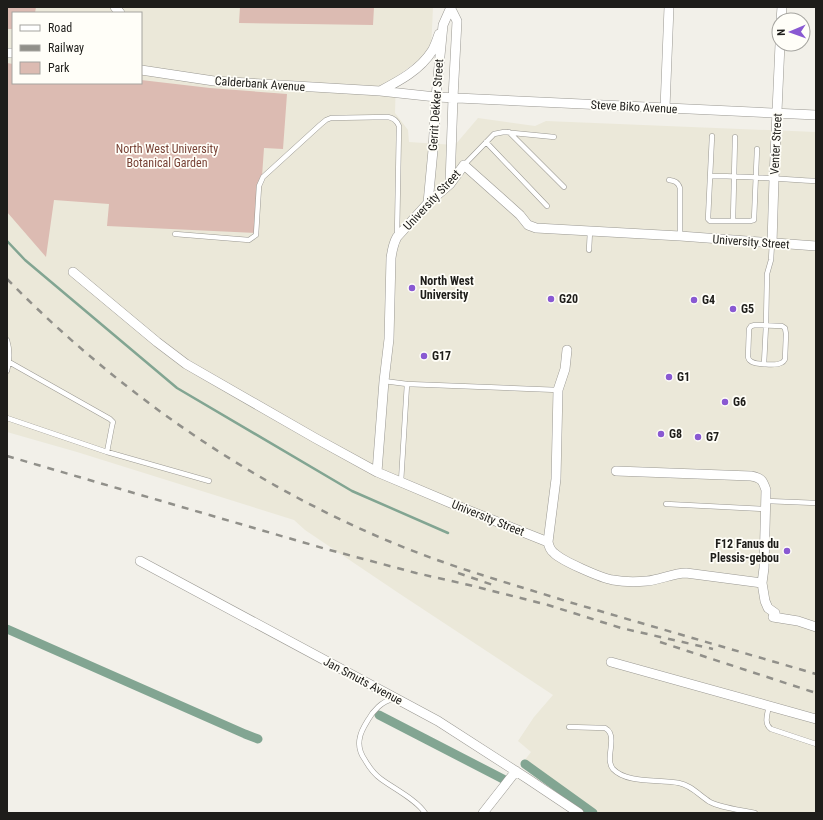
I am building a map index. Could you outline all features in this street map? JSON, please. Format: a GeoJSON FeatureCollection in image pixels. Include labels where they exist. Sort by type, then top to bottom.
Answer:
{"type":"FeatureCollection","features":[{"type":"Feature","properties":{"kind":"street"},"geometry":{"type":"LineString","coordinates":[[665,108],[669,7]]}},
{"type":"Feature","properties":{"kind":"street","name":"Gerrit Dekker Street"},"geometry":{"type":"LineString","coordinates":[[428,203],[443,24],[451,8]]}},
{"type":"Feature","properties":{"kind":"street","name":"Gerrit Dekker Street"},"geometry":{"type":"LineString","coordinates":[[450,184],[457,21],[451,8]]}},
{"type":"Feature","properties":{"kind":"street"},"geometry":{"type":"LineString","coordinates":[[380,91],[396,83],[423,63],[432,50],[443,24]]}},
{"type":"Feature","properties":{"kind":"street","name":"Venter Street"},"geometry":{"type":"LineString","coordinates":[[772,243],[780,52]]}},
{"type":"Feature","properties":{"kind":"street","name":"Calderbank Avenue"},"geometry":{"type":"LineString","coordinates":[[142,70],[214,81],[380,91],[453,98]]}},
{"type":"Feature","properties":{"kind":"street","name":"Steve Biko Avenue"},"geometry":{"type":"LineString","coordinates":[[453,98],[816,115]]}},
{"type":"Feature","properties":{"kind":"street","name":"University Street"},"geometry":{"type":"LineString","coordinates":[[548,542],[377,472],[389,339],[391,258],[394,243],[397,237],[428,203],[450,184],[464,165],[520,214],[528,225],[536,228],[590,230],[816,246]]}},
{"type":"Feature","properties":{"kind":"street"},"geometry":{"type":"LineString","coordinates":[[73,272],[157,342],[186,364],[377,472]]}},
{"type":"Feature","properties":{"kind":"street"},"geometry":{"type":"LineString","coordinates":[[566,350],[565,369],[558,390],[556,479],[548,542],[553,552],[558,556],[593,573],[611,580],[645,582],[679,573],[686,573],[762,583]]}},
{"type":"Feature","properties":{"kind":"street"},"geometry":{"type":"LineString","coordinates":[[616,471],[758,477],[764,482],[766,490],[764,568],[762,583],[765,601],[768,608],[775,613],[773,617],[798,621],[816,627]]}},
{"type":"Feature","properties":{"kind":"street","name":"Jan Smuts Avenue"},"geometry":{"type":"LineString","coordinates":[[140,561],[438,721],[579,813]]}},
{"type":"Feature","properties":{"kind":"street"},"geometry":{"type":"LineString","coordinates":[[611,662],[816,718]]}},
{"type":"Feature","properties":{"kind":"street"},"geometry":{"type":"LineString","coordinates":[[483,813],[516,771]]}},
{"type":"Feature","properties":{"kind":"lane"},"geometry":{"type":"LineString","coordinates":[[175,234],[249,240],[253,238],[256,235],[259,186],[263,178],[320,125],[331,118],[388,117],[396,120],[398,126],[397,237]]}},
{"type":"Feature","properties":{"kind":"lane"},"geometry":{"type":"LineString","coordinates":[[509,132],[564,187]]}},
{"type":"Feature","properties":{"kind":"lane"},"geometry":{"type":"LineString","coordinates":[[464,165],[494,134],[509,132],[554,137]]}},
{"type":"Feature","properties":{"kind":"lane"},"geometry":{"type":"LineString","coordinates":[[712,136],[708,218],[710,222],[754,220],[757,149]]}},
{"type":"Feature","properties":{"kind":"lane"},"geometry":{"type":"LineString","coordinates":[[733,221],[735,137]]}},
{"type":"Feature","properties":{"kind":"lane"},"geometry":{"type":"LineString","coordinates":[[486,142],[546,206]]}},
{"type":"Feature","properties":{"kind":"lane"},"geometry":{"type":"LineString","coordinates":[[710,176],[816,181]]}},
{"type":"Feature","properties":{"kind":"lane"},"geometry":{"type":"LineString","coordinates":[[669,180],[675,181],[679,184],[680,188],[680,236]]}},
{"type":"Feature","properties":{"kind":"lane"},"geometry":{"type":"LineString","coordinates":[[589,250],[590,230]]}},
{"type":"Feature","properties":{"kind":"lane"},"geometry":{"type":"LineString","coordinates":[[764,364],[767,274],[771,260],[772,243]]}},
{"type":"Feature","properties":{"kind":"lane"},"geometry":{"type":"LineString","coordinates":[[755,325],[766,325],[782,326],[785,328],[785,359],[784,362],[780,364],[753,363],[749,361],[749,329],[751,326],[755,325]]}},
{"type":"Feature","properties":{"kind":"lane"},"geometry":{"type":"LineString","coordinates":[[7,340],[9,346],[9,362],[7,371]]}},
{"type":"Feature","properties":{"kind":"lane"},"geometry":{"type":"LineString","coordinates":[[9,362],[110,419],[113,422],[107,452]]}},
{"type":"Feature","properties":{"kind":"lane"},"geometry":{"type":"LineString","coordinates":[[384,382],[558,390]]}},
{"type":"Feature","properties":{"kind":"lane"},"geometry":{"type":"LineString","coordinates":[[402,482],[407,384]]}},
{"type":"Feature","properties":{"kind":"lane"},"geometry":{"type":"LineString","coordinates":[[7,418],[107,452],[209,480]]}},
{"type":"Feature","properties":{"kind":"lane"},"geometry":{"type":"LineString","coordinates":[[666,504],[766,505],[816,503]]}},
{"type":"Feature","properties":{"kind":"lane"},"geometry":{"type":"LineString","coordinates":[[398,699],[389,700],[374,710],[360,736],[360,750],[369,767],[379,778],[415,802],[425,813]]}},
{"type":"Feature","properties":{"kind":"lane"},"geometry":{"type":"LineString","coordinates":[[769,705],[766,723],[770,729],[816,744]]}},
{"type":"Feature","properties":{"kind":"lane"},"geometry":{"type":"LineString","coordinates":[[569,727],[606,728],[611,737],[611,765],[614,770],[631,779],[679,783],[690,788],[711,803],[755,813]]}},
{"type":"Feature","properties":{"kind":"shaded area","name":"North West University"},"geometry":{"type":"Polygon","coordinates":[[[7,7],[433,7],[431,51],[396,77],[395,113],[408,130],[409,142],[455,145],[478,118],[535,126],[546,121],[816,132],[816,813],[599,813],[524,761],[531,752],[518,741],[534,717],[553,695],[305,530],[294,520],[77,452],[7,432],[7,7]]]}},
{"type":"Feature","properties":{"kind":"green space"},"geometry":{"type":"Polygon","coordinates":[[[7,7],[36,7],[35,12],[12,12],[12,29],[7,29],[7,7]]]}},
{"type":"Feature","properties":{"kind":"green space"},"geometry":{"type":"Polygon","coordinates":[[[240,7],[374,7],[373,25],[239,23],[240,7]]]}},
{"type":"Feature","properties":{"kind":"green space","name":"North West University Botanical Garden"},"geometry":{"type":"Polygon","coordinates":[[[7,63],[12,64],[12,84],[142,84],[142,80],[210,88],[287,94],[283,149],[264,148],[258,233],[107,226],[109,204],[54,200],[46,257],[7,212],[7,63]]]}},
{"type":"Feature","properties":{"kind":"waterway"},"geometry":{"type":"LineString","coordinates":[[7,241],[25,260],[177,388],[352,491],[448,533]]}},
{"type":"Feature","properties":{"kind":"waterway"},"geometry":{"type":"LineString","coordinates":[[7,629],[258,739]]}},
{"type":"Feature","properties":{"kind":"waterway"},"geometry":{"type":"LineString","coordinates":[[379,715],[503,779]]}},
{"type":"Feature","properties":{"kind":"waterway"},"geometry":{"type":"LineString","coordinates":[[525,764],[593,813]]}},
{"type":"Feature","properties":{"kind":"railway"},"geometry":{"type":"LineString","coordinates":[[7,279],[97,362],[144,400],[245,468],[298,498],[352,525],[408,549],[488,577],[816,674]]}},
{"type":"Feature","properties":{"kind":"railway"},"geometry":{"type":"LineString","coordinates":[[7,456],[326,549],[416,573],[548,605],[621,628],[713,649]]}},
{"type":"Feature","properties":{"kind":"railway"},"geometry":{"type":"LineString","coordinates":[[458,573],[496,586]]}},
{"type":"Feature","properties":{"kind":"railway"},"geometry":{"type":"LineString","coordinates":[[660,642],[816,693]]}},
{"type":"Feature","properties":{"kind":"place","name":"North West University"},"geometry":{"type":"Point","coordinates":[412,288]}},
{"type":"Feature","properties":{"kind":"place","name":"G20"},"geometry":{"type":"Point","coordinates":[551,299]}},
{"type":"Feature","properties":{"kind":"place","name":"G4"},"geometry":{"type":"Point","coordinates":[694,300]}},
{"type":"Feature","properties":{"kind":"place","name":"G5"},"geometry":{"type":"Point","coordinates":[733,309]}},
{"type":"Feature","properties":{"kind":"place","name":"G17"},"geometry":{"type":"Point","coordinates":[424,356]}},
{"type":"Feature","properties":{"kind":"place","name":"G1"},"geometry":{"type":"Point","coordinates":[669,377]}},
{"type":"Feature","properties":{"kind":"place","name":"G6"},"geometry":{"type":"Point","coordinates":[725,402]}},
{"type":"Feature","properties":{"kind":"place","name":"G8"},"geometry":{"type":"Point","coordinates":[661,434]}},
{"type":"Feature","properties":{"kind":"place","name":"G7"},"geometry":{"type":"Point","coordinates":[698,437]}},
{"type":"Feature","properties":{"kind":"place","name":"F12 Fanus du Plessis-gebou"},"geometry":{"type":"Point","coordinates":[787,551]}}]}
